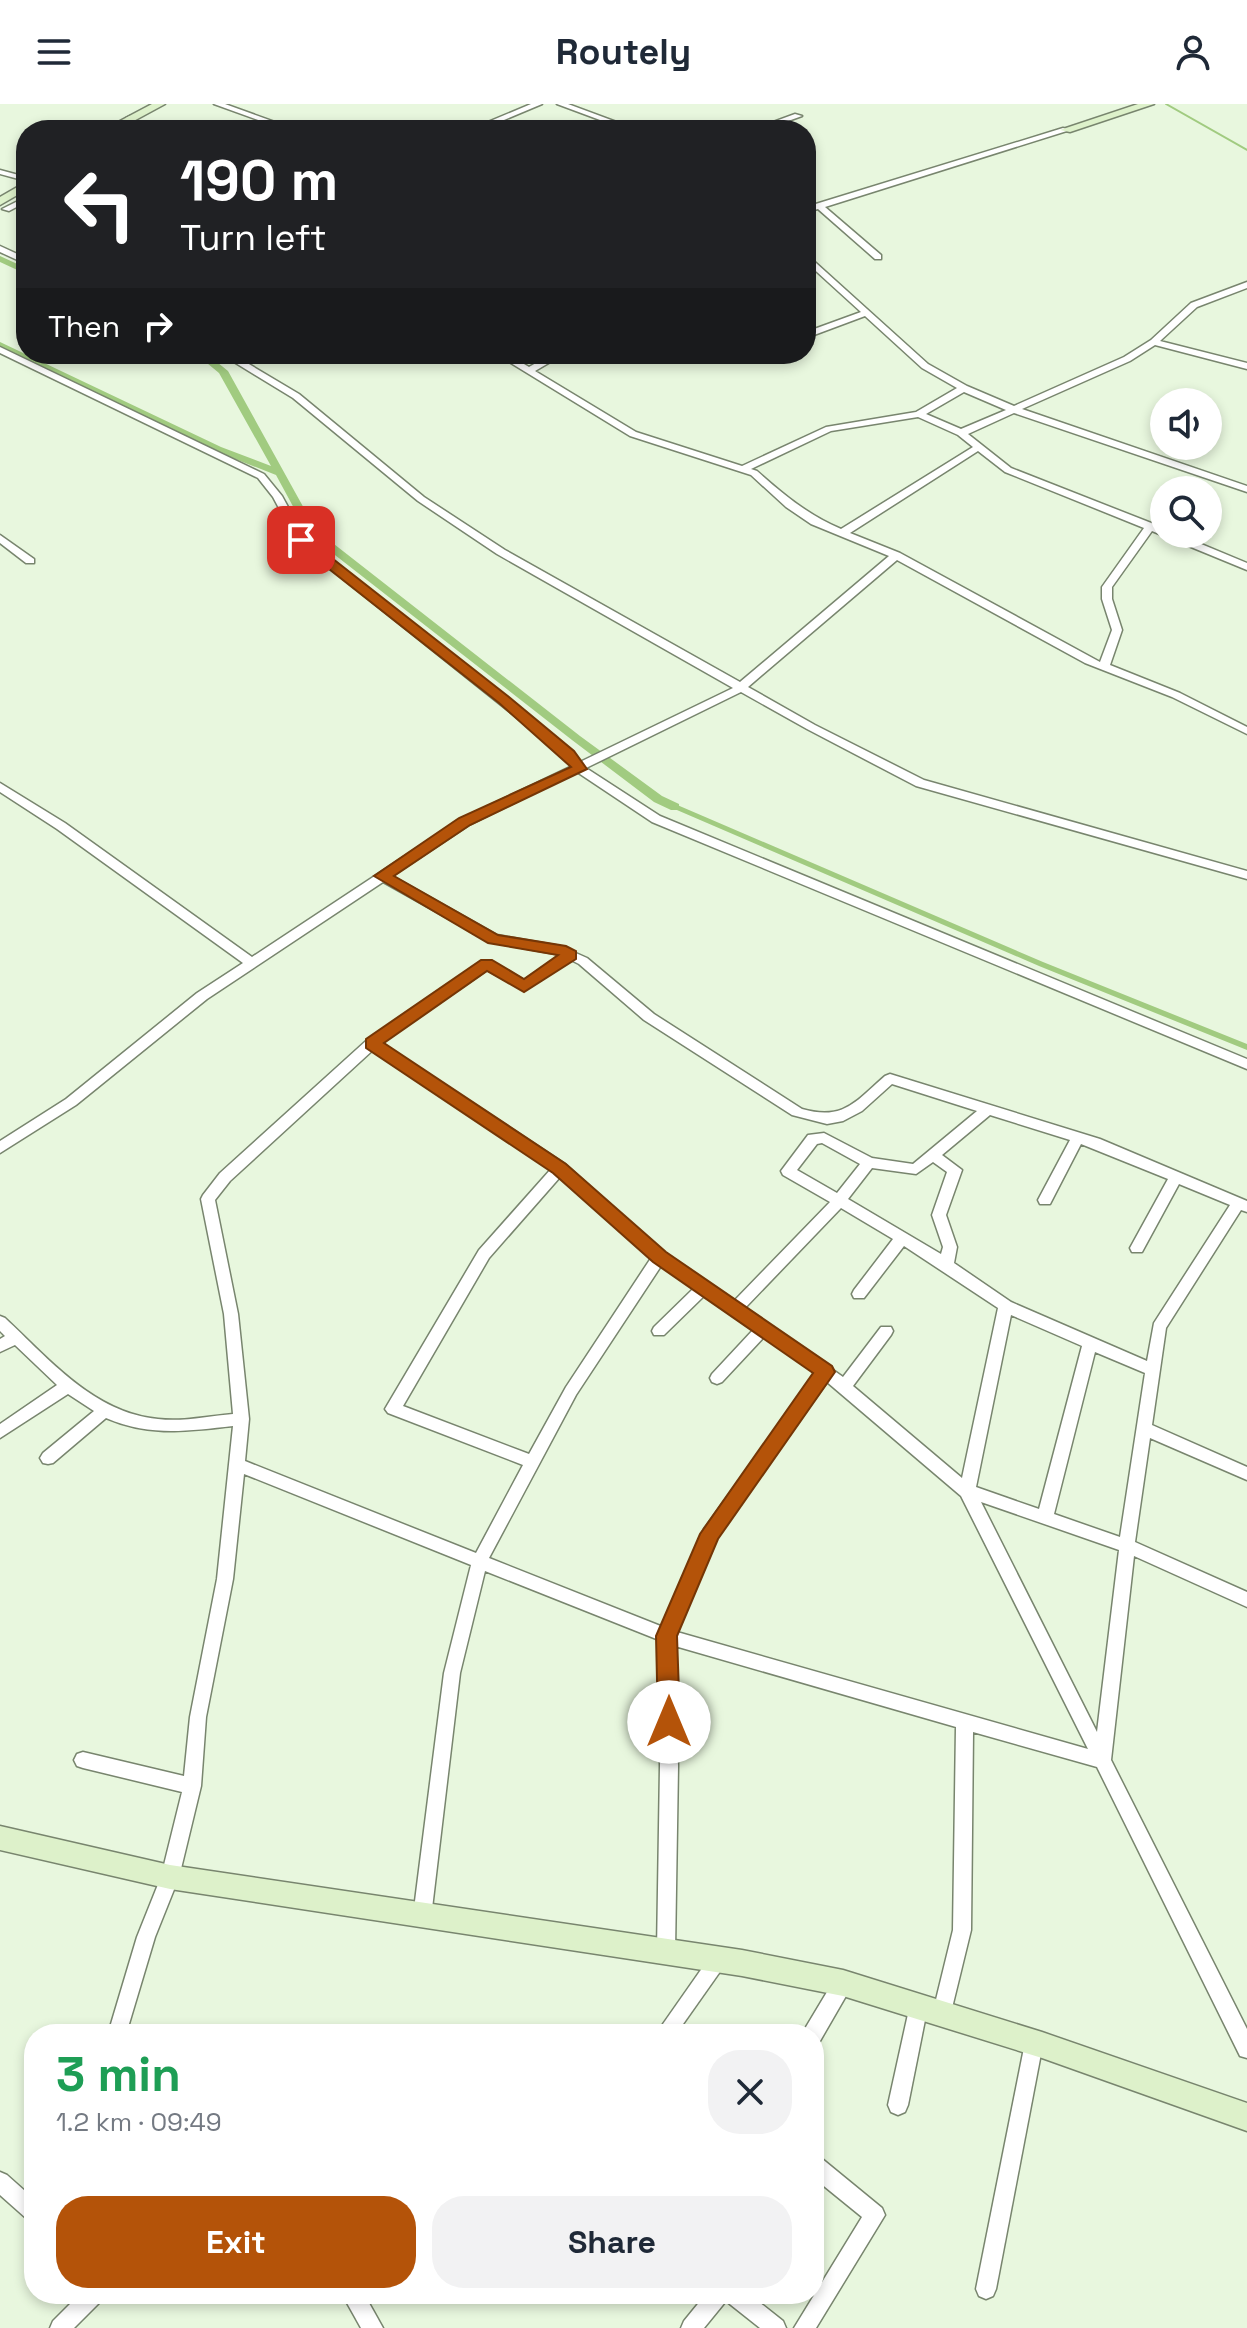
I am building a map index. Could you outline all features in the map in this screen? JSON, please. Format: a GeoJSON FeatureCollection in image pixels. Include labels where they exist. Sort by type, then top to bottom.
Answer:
{"type":"FeatureCollection","features":[{"type":"Feature","properties":{"kind":"street"},"geometry":{"type":"LineString","coordinates":[[137,120],[160,104]]}},
{"type":"Feature","properties":{"kind":"street"},"geometry":{"type":"LineString","coordinates":[[218,104],[264,120]]}},
{"type":"Feature","properties":{"kind":"street"},"geometry":{"type":"LineString","coordinates":[[498,120],[538,104]]}},
{"type":"Feature","properties":{"kind":"street"},"geometry":{"type":"LineString","coordinates":[[561,104],[606,120]]}},
{"type":"Feature","properties":{"kind":"street"},"geometry":{"type":"LineString","coordinates":[[816,207],[1149,104]]}},
{"type":"Feature","properties":{"kind":"street"},"geometry":{"type":"LineString","coordinates":[[786,120],[798,116]]}},
{"type":"Feature","properties":{"kind":"street"},"geometry":{"type":"LineString","coordinates":[[819,206],[878,257]]}},
{"type":"Feature","properties":{"kind":"street"},"geometry":{"type":"LineString","coordinates":[[816,266],[925,366],[964,388],[1015,410],[1247,489]]}},
{"type":"Feature","properties":{"kind":"street"},"geometry":{"type":"LineString","coordinates":[[961,433],[1127,359],[1154,342],[1194,305],[1247,285]]}},
{"type":"Feature","properties":{"kind":"street"},"geometry":{"type":"LineString","coordinates":[[816,331],[866,313]]}},
{"type":"Feature","properties":{"kind":"street"},"geometry":{"type":"LineString","coordinates":[[1154,342],[1247,366]]}},
{"type":"Feature","properties":{"kind":"street"},"geometry":{"type":"LineString","coordinates":[[29,364],[261,476],[277,496],[301,540],[515,709],[569,754],[580,769],[656,819],[1247,1064]]}},
{"type":"Feature","properties":{"kind":"street"},"geometry":{"type":"LineString","coordinates":[[246,364],[296,396],[432,507],[501,552],[739,689],[920,783],[1247,875]]}},
{"type":"Feature","properties":{"kind":"street"},"geometry":{"type":"LineString","coordinates":[[517,364],[633,434],[759,476],[789,505],[815,522],[896,555],[1104,666],[1176,695],[1247,731]]}},
{"type":"Feature","properties":{"kind":"street"},"geometry":{"type":"LineString","coordinates":[[528,371],[541,364]]}},
{"type":"Feature","properties":{"kind":"street"},"geometry":{"type":"LineString","coordinates":[[743,469],[829,429],[919,414],[964,388]]}},
{"type":"Feature","properties":{"kind":"street"},"geometry":{"type":"LineString","coordinates":[[919,414],[961,433],[1008,470],[1150,527],[1107,587],[1107,599],[1117,630],[1104,666]]}},
{"type":"Feature","properties":{"kind":"street"},"geometry":{"type":"LineString","coordinates":[[842,533],[979,447]]}},
{"type":"Feature","properties":{"kind":"street"},"geometry":{"type":"LineString","coordinates":[[240,465],[250,457]]}},
{"type":"Feature","properties":{"kind":"street"},"geometry":{"type":"LineString","coordinates":[[0,538],[30,561]]}},
{"type":"Feature","properties":{"kind":"street"},"geometry":{"type":"LineString","coordinates":[[1202,548],[1247,567]]}},
{"type":"Feature","properties":{"kind":"street"},"geometry":{"type":"LineString","coordinates":[[0,1148],[71,1102],[191,1004],[465,822],[580,769],[739,689],[896,555]]}},
{"type":"Feature","properties":{"kind":"street"},"geometry":{"type":"LineString","coordinates":[[0,787],[61,826],[251,963]]}},
{"type":"Feature","properties":{"kind":"street"},"geometry":{"type":"LineString","coordinates":[[382,876],[494,939],[560,950],[583,961],[649,1017],[797,1112],[823,1121],[838,1121],[890,1079],[1078,1137],[1242,1206],[1159,1327],[1127,1546],[1102,1761]]}},
{"type":"Feature","properties":{"kind":"street"},"geometry":{"type":"LineString","coordinates":[[120,2024],[146,1937],[170,1877],[192,1786],[198,1717],[225,1579],[241,1419],[231,1314],[208,1199],[225,1177],[372,1043],[487,964],[524,986],[570,955]]}},
{"type":"Feature","properties":{"kind":"street"},"geometry":{"type":"LineString","coordinates":[[372,1043],[560,1168],[659,1257],[826,1372],[967,1491],[1127,1546],[1247,1600]]}},
{"type":"Feature","properties":{"kind":"street"},"geometry":{"type":"LineString","coordinates":[[987,1110],[916,1169],[869,1163],[824,1138],[813,1139],[788,1171],[946,1265],[1006,1306],[1154,1371]]}},
{"type":"Feature","properties":{"kind":"street"},"geometry":{"type":"LineString","coordinates":[[1045,1200],[1078,1137]]}},
{"type":"Feature","properties":{"kind":"street"},"geometry":{"type":"LineString","coordinates":[[933,1155],[955,1170],[939,1215],[950,1247],[946,1265]]}},
{"type":"Feature","properties":{"kind":"street"},"geometry":{"type":"LineString","coordinates":[[734,1310],[839,1201],[869,1163]]}},
{"type":"Feature","properties":{"kind":"street"},"geometry":{"type":"LineString","coordinates":[[533,1462],[393,1409],[484,1254],[560,1168]]}},
{"type":"Feature","properties":{"kind":"street"},"geometry":{"type":"LineString","coordinates":[[1137,1248],[1176,1177]]}},
{"type":"Feature","properties":{"kind":"street"},"geometry":{"type":"LineString","coordinates":[[859,1294],[902,1238]]}},
{"type":"Feature","properties":{"kind":"street"},"geometry":{"type":"LineString","coordinates":[[422,1917],[452,1673],[480,1560],[571,1391],[659,1257]]}},
{"type":"Feature","properties":{"kind":"street"},"geometry":{"type":"LineString","coordinates":[[659,1331],[703,1288]]}},
{"type":"Feature","properties":{"kind":"street"},"geometry":{"type":"LineString","coordinates":[[1006,1306],[967,1491],[1247,2049]]}},
{"type":"Feature","properties":{"kind":"street"},"geometry":{"type":"LineString","coordinates":[[0,1322],[69,1385],[104,1411],[127,1421],[161,1426],[241,1419]]}},
{"type":"Feature","properties":{"kind":"street"},"geometry":{"type":"LineString","coordinates":[[717,1378],[763,1329]]}},
{"type":"Feature","properties":{"kind":"street"},"geometry":{"type":"LineString","coordinates":[[844,1387],[886,1331]]}},
{"type":"Feature","properties":{"kind":"street"},"geometry":{"type":"LineString","coordinates":[[0,1346],[16,1337]]}},
{"type":"Feature","properties":{"kind":"street"},"geometry":{"type":"LineString","coordinates":[[1045,1518],[1090,1343]]}},
{"type":"Feature","properties":{"kind":"street"},"geometry":{"type":"LineString","coordinates":[[666,1951],[669,1766],[667,1636],[710,1534],[826,1372]]}},
{"type":"Feature","properties":{"kind":"street"},"geometry":{"type":"LineString","coordinates":[[0,1432],[69,1385]]}},
{"type":"Feature","properties":{"kind":"street"},"geometry":{"type":"LineString","coordinates":[[48,1458],[104,1411]]}},
{"type":"Feature","properties":{"kind":"street"},"geometry":{"type":"LineString","coordinates":[[1145,1429],[1247,1474]]}},
{"type":"Feature","properties":{"kind":"street"},"geometry":{"type":"LineString","coordinates":[[236,1464],[667,1636],[1102,1761]]}},
{"type":"Feature","properties":{"kind":"street"},"geometry":{"type":"LineString","coordinates":[[898,2105],[930,2008],[962,1930],[965,1721]]}},
{"type":"Feature","properties":{"kind":"street"},"geometry":{"type":"LineString","coordinates":[[83,1760],[192,1786]]}},
{"type":"Feature","properties":{"kind":"street"},"geometry":{"type":"LineString","coordinates":[[0,1838],[170,1877],[666,1951],[843,1983],[930,2008],[1247,2117]]}},
{"type":"Feature","properties":{"kind":"street"},"geometry":{"type":"LineString","coordinates":[[672,2024],[718,1960]]}},
{"type":"Feature","properties":{"kind":"street"},"geometry":{"type":"LineString","coordinates":[[819,2024],[843,1983]]}},
{"type":"Feature","properties":{"kind":"street"},"geometry":{"type":"LineString","coordinates":[[986,2289],[1034,2043]]}},
{"type":"Feature","properties":{"kind":"street"},"geometry":{"type":"LineString","coordinates":[[824,2173],[875,2215],[824,2296]]}},
{"type":"Feature","properties":{"kind":"street"},"geometry":{"type":"LineString","coordinates":[[0,2182],[24,2203]]}},
{"type":"Feature","properties":{"kind":"street"},"geometry":{"type":"LineString","coordinates":[[60,2328],[84,2304]]}},
{"type":"Feature","properties":{"kind":"street"},"geometry":{"type":"LineString","coordinates":[[358,2304],[373,2328]]}},
{"type":"Feature","properties":{"kind":"street"},"geometry":{"type":"LineString","coordinates":[[691,2328],[711,2304]]}},
{"type":"Feature","properties":{"kind":"street"},"geometry":{"type":"LineString","coordinates":[[746,2304],[776,2328]]}},
{"type":"Feature","properties":{"kind":"street"},"geometry":{"type":"LineString","coordinates":[[804,2328],[819,2304]]}},
{"type":"Feature","properties":{"kind":"shaded area"},"geometry":{"type":"Polygon","coordinates":[[[661,798],[1043,962],[1247,1044],[1247,1050],[1039,966],[656,801],[661,798]]]}},
{"type":"Feature","properties":{"kind":"waterway"},"geometry":{"type":"LineString","coordinates":[[1166,104],[1247,150]]}},
{"type":"Feature","properties":{"kind":"waterway"},"geometry":{"type":"LineString","coordinates":[[0,259],[16,266]]}},
{"type":"Feature","properties":{"kind":"waterway"},"geometry":{"type":"LineString","coordinates":[[0,345],[16,353]]}},
{"type":"Feature","properties":{"kind":"waterway"},"geometry":{"type":"LineString","coordinates":[[40,364],[218,449],[279,473]]}},
{"type":"Feature","properties":{"kind":"waterway"},"geometry":{"type":"LineString","coordinates":[[214,364],[223,371],[312,532],[576,738],[658,799],[675,807]]}},
{"type":"Feature","properties":{"kind":"route"},"geometry":{"type":"LineString","coordinates":[[301,540],[504,700],[569,754],[580,769],[465,822],[382,876],[494,939],[560,950],[570,955],[524,986],[487,964],[372,1043],[560,1168],[659,1257],[826,1372],[710,1534],[667,1636],[669,1722]]}}]}
